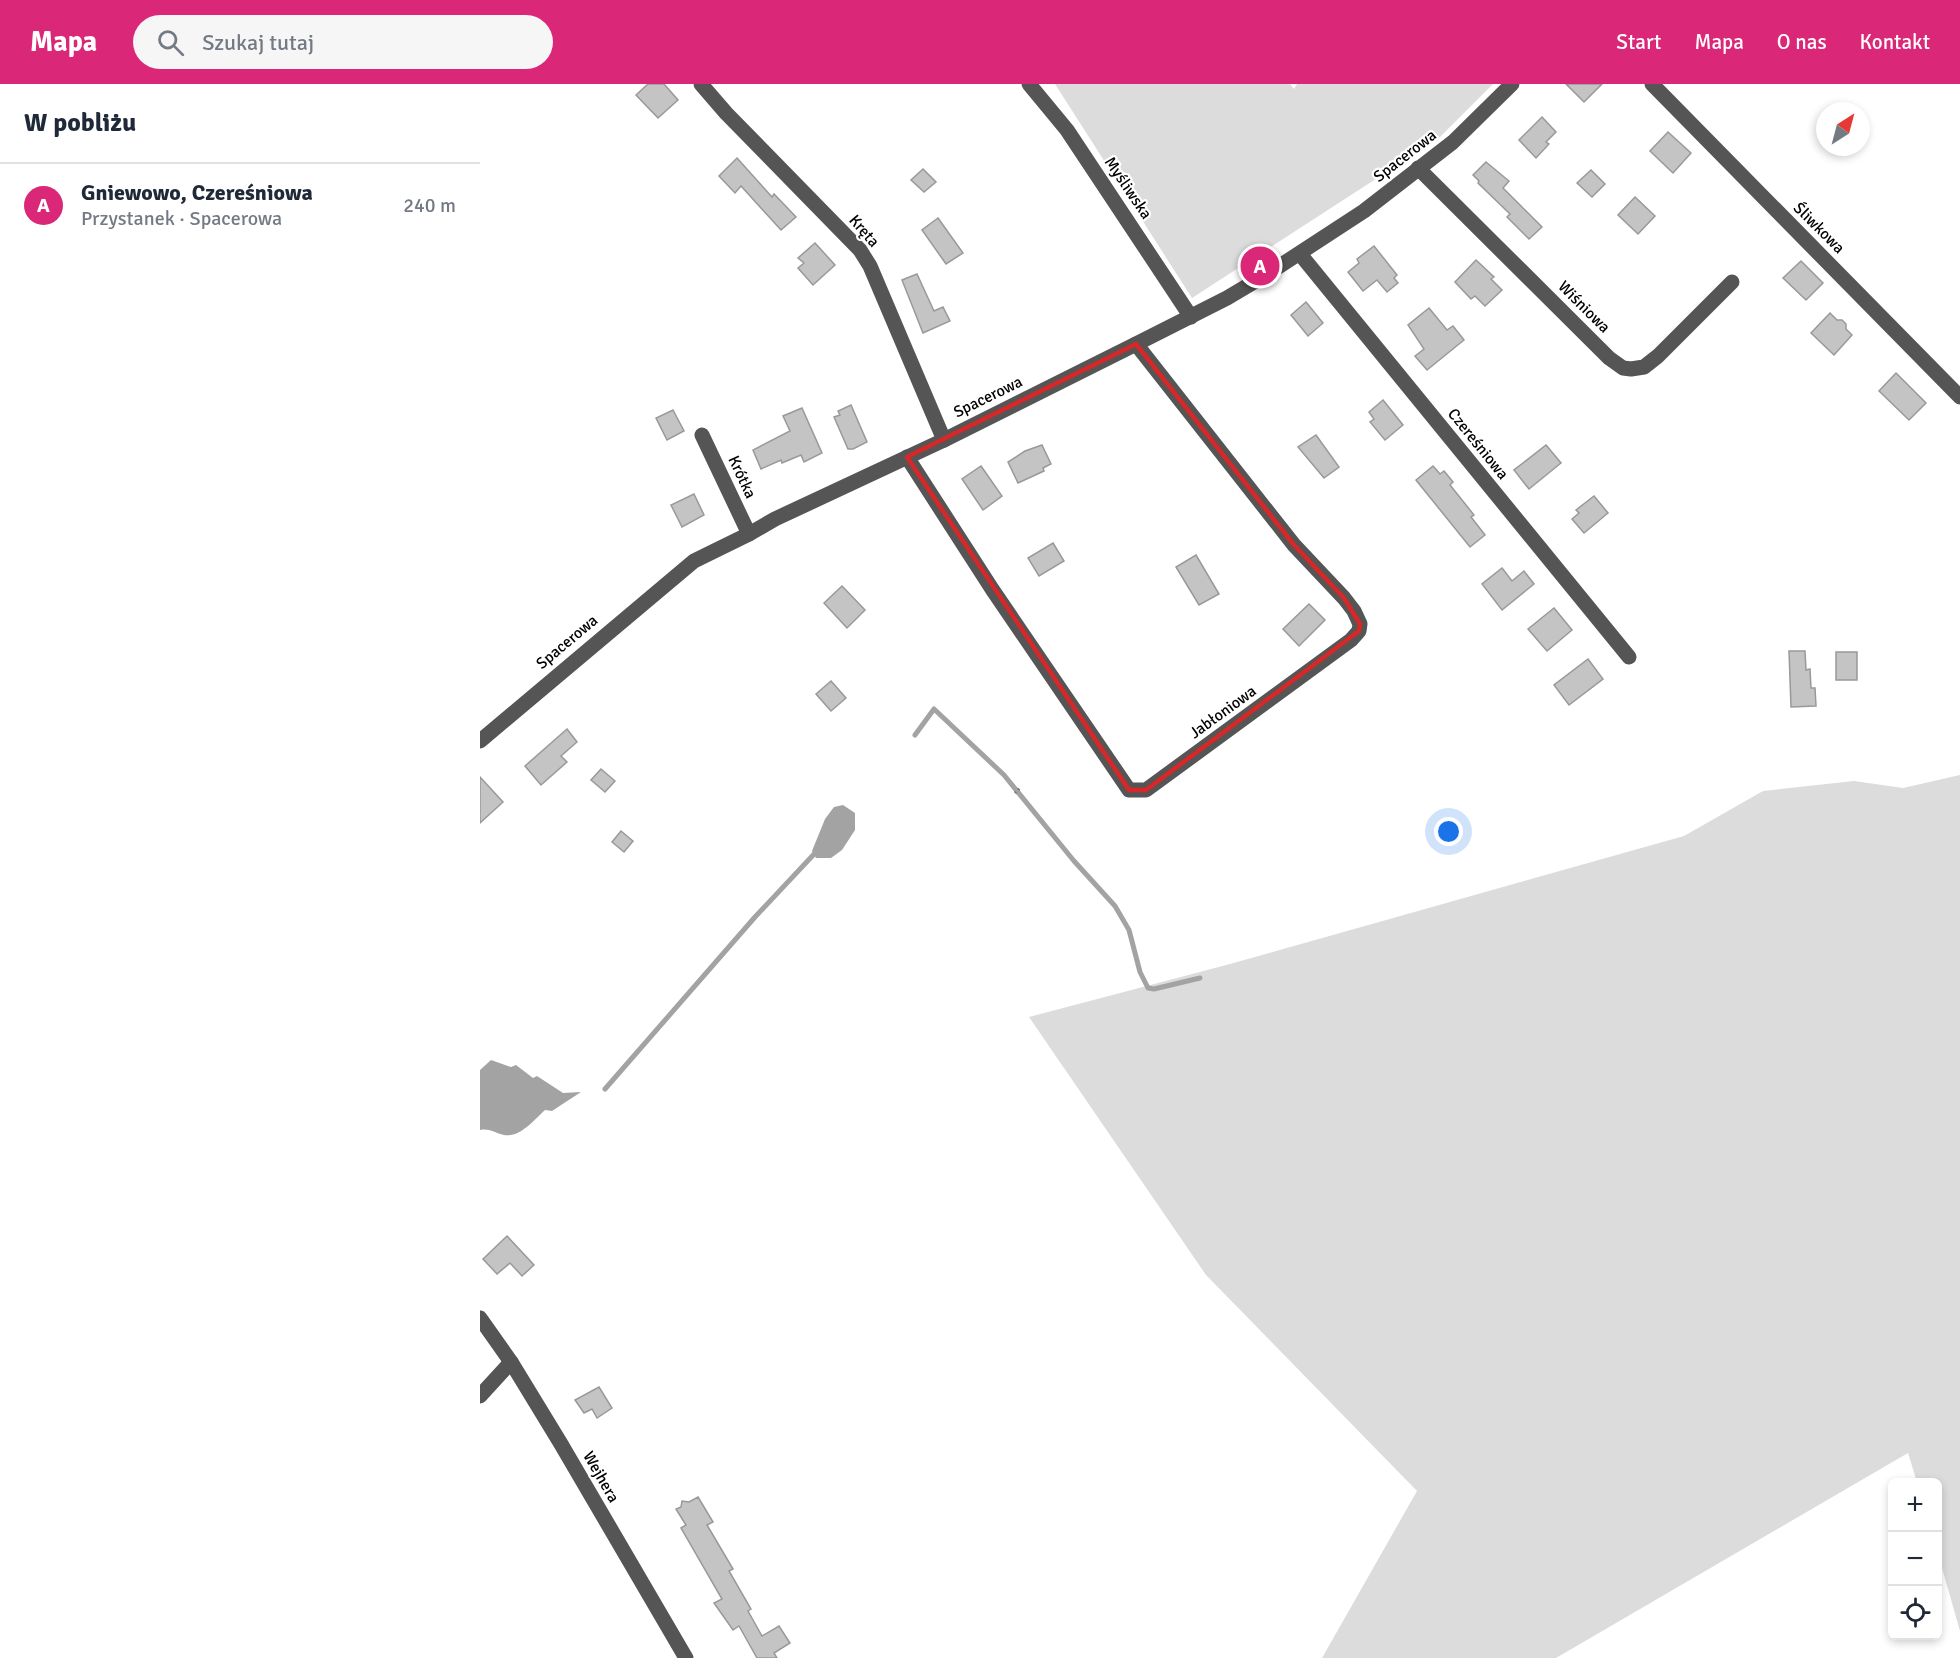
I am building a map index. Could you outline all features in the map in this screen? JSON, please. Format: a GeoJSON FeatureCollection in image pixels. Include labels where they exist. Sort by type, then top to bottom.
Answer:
{"type":"FeatureCollection","features":[{"type":"Feature","properties":{"kind":"street","name":"Kręta"},"geometry":{"type":"LineString","coordinates":[[701,84],[860,250],[870,266],[944,440]]}},
{"type":"Feature","properties":{"kind":"street","name":"Myśliwska"},"geometry":{"type":"LineString","coordinates":[[1029,84],[1067,130],[1191,317]]}},
{"type":"Feature","properties":{"kind":"street","name":"Spacerowa"},"geometry":{"type":"LineString","coordinates":[[480,741],[694,561],[775,519],[944,440],[1236,293],[1364,211],[1453,142],[1512,84]]}},
{"type":"Feature","properties":{"kind":"street","name":"Śliwkowa"},"geometry":{"type":"LineString","coordinates":[[1652,84],[1960,397]]}},
{"type":"Feature","properties":{"kind":"street","name":"Wiśniowa"},"geometry":{"type":"LineString","coordinates":[[1418,168],[1609,358],[1623,368],[1644,367],[1658,356],[1732,282]]}},
{"type":"Feature","properties":{"kind":"street","name":"Czereśniowa"},"geometry":{"type":"LineString","coordinates":[[1300,254],[1629,657]]}},
{"type":"Feature","properties":{"kind":"street","name":"Jabłoniowa"},"geometry":{"type":"LineString","coordinates":[[907,457],[992,590],[1129,790],[1146,790],[1351,640],[1359,631],[1360,624],[1344,597],[1294,545],[1136,344]]}},
{"type":"Feature","properties":{"kind":"street","name":"Krótka"},"geometry":{"type":"LineString","coordinates":[[702,435],[749,534]]}},
{"type":"Feature","properties":{"kind":"street","name":"Wejhera"},"geometry":{"type":"LineString","coordinates":[[480,1318],[511,1362],[686,1658]]}},
{"type":"Feature","properties":{"kind":"street"},"geometry":{"type":"LineString","coordinates":[[480,1396],[511,1362]]}},
{"type":"Feature","properties":{"kind":"path"},"geometry":{"type":"LineString","coordinates":[[1014,793],[1020,788]]}},
{"type":"Feature","properties":{"kind":"highlighted area"},"geometry":{"type":"Polygon","coordinates":[[[1136,344],[1294,545],[1344,598],[1360,624],[1359,631],[1146,790],[1129,790],[907,457],[1136,344]]]}},
{"type":"Feature","properties":{"kind":"shaded area"},"geometry":{"type":"Polygon","coordinates":[[[1055,84],[1290,84],[1294,89],[1297,84],[1493,84],[1439,138],[1192,298],[1055,84]]]}},
{"type":"Feature","properties":{"kind":"shaded area"},"geometry":{"type":"Polygon","coordinates":[[[1960,775],[1960,1631],[1942,1568],[1942,1478],[1916,1478],[1908,1453],[1556,1658],[1322,1658],[1417,1491],[1206,1275],[1029,1017],[1230,964],[1684,836],[1763,791],[1854,781],[1903,788],[1960,775]]]}},
{"type":"Feature","properties":{"kind":"shaded area"},"geometry":{"type":"Polygon","coordinates":[[[843,805],[855,813],[855,830],[842,850],[831,858],[816,858],[812,851],[825,819],[834,807],[843,805]]]}},
{"type":"Feature","properties":{"kind":"shaded area"},"geometry":{"type":"Polygon","coordinates":[[[491,1060],[511,1067],[516,1065],[533,1078],[537,1076],[563,1093],[581,1092],[552,1111],[545,1110],[516,1134],[504,1135],[489,1130],[480,1130],[480,1070],[491,1060]]]}},
{"type":"Feature","properties":{"kind":"building"},"geometry":{"type":"Polygon","coordinates":[[[648,84],[664,84],[678,100],[658,118],[636,95],[648,84]]]}},
{"type":"Feature","properties":{"kind":"building"},"geometry":{"type":"Polygon","coordinates":[[[1566,84],[1602,84],[1584,102],[1566,84]]]}},
{"type":"Feature","properties":{"kind":"building"},"geometry":{"type":"Polygon","coordinates":[[[1542,117],[1556,132],[1546,142],[1549,144],[1536,158],[1519,140],[1542,117]]]}},
{"type":"Feature","properties":{"kind":"building"},"geometry":{"type":"Polygon","coordinates":[[[1668,132],[1691,153],[1673,173],[1650,151],[1668,132]]]}},
{"type":"Feature","properties":{"kind":"building"},"geometry":{"type":"Polygon","coordinates":[[[737,158],[772,197],[774,194],[796,217],[781,230],[741,186],[735,193],[719,176],[737,158]]]}},
{"type":"Feature","properties":{"kind":"building"},"geometry":{"type":"Polygon","coordinates":[[[1486,162],[1509,181],[1503,188],[1542,227],[1529,239],[1507,217],[1510,214],[1478,183],[1479,181],[1473,175],[1486,162]]]}},
{"type":"Feature","properties":{"kind":"building"},"geometry":{"type":"Polygon","coordinates":[[[923,169],[936,182],[924,192],[911,180],[923,169]]]}},
{"type":"Feature","properties":{"kind":"building"},"geometry":{"type":"Polygon","coordinates":[[[1591,170],[1605,184],[1592,197],[1577,183],[1591,170]]]}},
{"type":"Feature","properties":{"kind":"building"},"geometry":{"type":"Polygon","coordinates":[[[1635,197],[1655,216],[1638,234],[1618,215],[1635,197]]]}},
{"type":"Feature","properties":{"kind":"building"},"geometry":{"type":"Polygon","coordinates":[[[938,218],[963,253],[946,264],[922,230],[938,218]]]}},
{"type":"Feature","properties":{"kind":"building"},"geometry":{"type":"Polygon","coordinates":[[[815,243],[835,265],[813,285],[798,268],[804,263],[798,258],[815,243]]]}},
{"type":"Feature","properties":{"kind":"building"},"geometry":{"type":"Polygon","coordinates":[[[1374,246],[1397,275],[1394,278],[1398,283],[1387,292],[1377,280],[1363,291],[1348,272],[1359,263],[1357,259],[1374,246]]]}},
{"type":"Feature","properties":{"kind":"building"},"geometry":{"type":"Polygon","coordinates":[[[1476,260],[1494,277],[1491,279],[1502,290],[1485,306],[1475,296],[1471,299],[1455,282],[1476,260]]]}},
{"type":"Feature","properties":{"kind":"building"},"geometry":{"type":"Polygon","coordinates":[[[1801,261],[1823,283],[1806,300],[1783,278],[1801,261]]]}},
{"type":"Feature","properties":{"kind":"building"},"geometry":{"type":"Polygon","coordinates":[[[917,274],[934,311],[943,307],[950,321],[923,333],[902,280],[917,274]]]}},
{"type":"Feature","properties":{"kind":"building"},"geometry":{"type":"Polygon","coordinates":[[[1306,302],[1323,323],[1308,336],[1291,315],[1306,302]]]}},
{"type":"Feature","properties":{"kind":"building"},"geometry":{"type":"Polygon","coordinates":[[[1429,308],[1447,330],[1453,326],[1464,340],[1427,370],[1415,356],[1424,349],[1408,325],[1429,308]]]}},
{"type":"Feature","properties":{"kind":"building"},"geometry":{"type":"Polygon","coordinates":[[[1830,313],[1837,320],[1842,320],[1846,324],[1846,329],[1852,335],[1834,355],[1811,333],[1830,313]]]}},
{"type":"Feature","properties":{"kind":"building"},"geometry":{"type":"Polygon","coordinates":[[[1896,373],[1926,403],[1909,420],[1879,391],[1896,373]]]}},
{"type":"Feature","properties":{"kind":"building"},"geometry":{"type":"Polygon","coordinates":[[[1383,400],[1403,425],[1385,440],[1370,422],[1374,419],[1369,412],[1383,400]]]}},
{"type":"Feature","properties":{"kind":"building"},"geometry":{"type":"Polygon","coordinates":[[[851,405],[867,442],[848,449],[834,417],[840,415],[838,411],[851,405]]]}},
{"type":"Feature","properties":{"kind":"building"},"geometry":{"type":"Polygon","coordinates":[[[802,408],[822,453],[804,462],[801,455],[782,463],[781,460],[761,469],[753,450],[790,431],[783,416],[802,408]]]}},
{"type":"Feature","properties":{"kind":"building"},"geometry":{"type":"Polygon","coordinates":[[[673,410],[684,431],[667,440],[656,418],[673,410]]]}},
{"type":"Feature","properties":{"kind":"building"},"geometry":{"type":"Polygon","coordinates":[[[1316,435],[1339,467],[1324,478],[1298,447],[1316,435]]]}},
{"type":"Feature","properties":{"kind":"building"},"geometry":{"type":"Polygon","coordinates":[[[1042,445],[1051,464],[1043,468],[1044,471],[1018,483],[1008,462],[1025,451],[1042,445]]]}},
{"type":"Feature","properties":{"kind":"building"},"geometry":{"type":"Polygon","coordinates":[[[1546,445],[1561,463],[1529,489],[1514,470],[1546,445]]]}},
{"type":"Feature","properties":{"kind":"building"},"geometry":{"type":"Polygon","coordinates":[[[981,466],[1002,496],[983,510],[962,479],[981,466]]]}},
{"type":"Feature","properties":{"kind":"building"},"geometry":{"type":"Polygon","coordinates":[[[1433,466],[1440,474],[1444,471],[1453,482],[1450,485],[1474,515],[1471,517],[1485,535],[1470,547],[1416,480],[1433,466]]]}},
{"type":"Feature","properties":{"kind":"building"},"geometry":{"type":"Polygon","coordinates":[[[694,494],[704,515],[682,527],[671,505],[694,494]]]}},
{"type":"Feature","properties":{"kind":"building"},"geometry":{"type":"Polygon","coordinates":[[[1594,496],[1608,513],[1584,533],[1572,519],[1579,513],[1576,510],[1594,496]]]}},
{"type":"Feature","properties":{"kind":"building"},"geometry":{"type":"Polygon","coordinates":[[[1053,543],[1064,561],[1039,576],[1028,558],[1053,543]]]}},
{"type":"Feature","properties":{"kind":"building"},"geometry":{"type":"Polygon","coordinates":[[[1196,555],[1219,594],[1199,605],[1176,567],[1196,555]]]}},
{"type":"Feature","properties":{"kind":"building"},"geometry":{"type":"Polygon","coordinates":[[[1502,568],[1512,581],[1524,571],[1534,584],[1502,610],[1482,584],[1502,568]]]}},
{"type":"Feature","properties":{"kind":"building"},"geometry":{"type":"Polygon","coordinates":[[[842,586],[865,610],[847,628],[824,603],[842,586]]]}},
{"type":"Feature","properties":{"kind":"building"},"geometry":{"type":"Polygon","coordinates":[[[1309,604],[1325,620],[1299,646],[1283,629],[1309,604]]]}},
{"type":"Feature","properties":{"kind":"building"},"geometry":{"type":"Polygon","coordinates":[[[1554,608],[1572,630],[1547,651],[1528,629],[1554,608]]]}},
{"type":"Feature","properties":{"kind":"building"},"geometry":{"type":"Polygon","coordinates":[[[1789,651],[1805,651],[1806,670],[1810,669],[1811,688],[1815,688],[1816,706],[1791,707],[1789,651]]]}},
{"type":"Feature","properties":{"kind":"building"},"geometry":{"type":"Polygon","coordinates":[[[1836,652],[1857,652],[1857,680],[1836,680],[1836,652]]]}},
{"type":"Feature","properties":{"kind":"building"},"geometry":{"type":"Polygon","coordinates":[[[1588,659],[1603,679],[1569,705],[1554,685],[1588,659]]]}},
{"type":"Feature","properties":{"kind":"building"},"geometry":{"type":"Polygon","coordinates":[[[831,681],[846,698],[831,711],[816,694],[831,681]]]}},
{"type":"Feature","properties":{"kind":"building"},"geometry":{"type":"Polygon","coordinates":[[[567,729],[577,742],[561,756],[567,762],[541,785],[525,766],[567,729]]]}},
{"type":"Feature","properties":{"kind":"building"},"geometry":{"type":"Polygon","coordinates":[[[601,769],[615,781],[605,792],[591,780],[601,769]]]}},
{"type":"Feature","properties":{"kind":"building"},"geometry":{"type":"Polygon","coordinates":[[[480,777],[503,802],[480,823],[480,777]]]}},
{"type":"Feature","properties":{"kind":"building"},"geometry":{"type":"Polygon","coordinates":[[[621,831],[633,841],[624,852],[612,842],[621,831]]]}},
{"type":"Feature","properties":{"kind":"building"},"geometry":{"type":"Polygon","coordinates":[[[507,1236],[534,1265],[522,1276],[510,1263],[497,1274],[483,1259],[507,1236]]]}},
{"type":"Feature","properties":{"kind":"building"},"geometry":{"type":"Polygon","coordinates":[[[599,1387],[612,1408],[597,1418],[592,1409],[584,1413],[575,1400],[599,1387]]]}},
{"type":"Feature","properties":{"kind":"building"},"geometry":{"type":"Polygon","coordinates":[[[698,1497],[713,1522],[707,1525],[733,1569],[729,1571],[751,1609],[748,1611],[762,1636],[779,1626],[790,1643],[774,1653],[777,1658],[757,1658],[739,1626],[733,1630],[714,1603],[722,1599],[681,1528],[686,1525],[676,1509],[681,1507],[682,1501],[689,1502],[698,1497]]]}},
{"type":"Feature","properties":{"kind":"waterway"},"geometry":{"type":"LineString","coordinates":[[915,735],[934,709],[1004,775],[1074,861],[1115,906],[1129,930],[1140,972],[1148,988],[1154,989],[1200,978]]}},
{"type":"Feature","properties":{"kind":"waterway"},"geometry":{"type":"LineString","coordinates":[[605,1089],[755,917],[816,852]]}},
{"type":"Feature","properties":{"kind":"place","name":"Gniewowo, Czereśniowa"},"geometry":{"type":"Point","coordinates":[1260,266]}}]}
